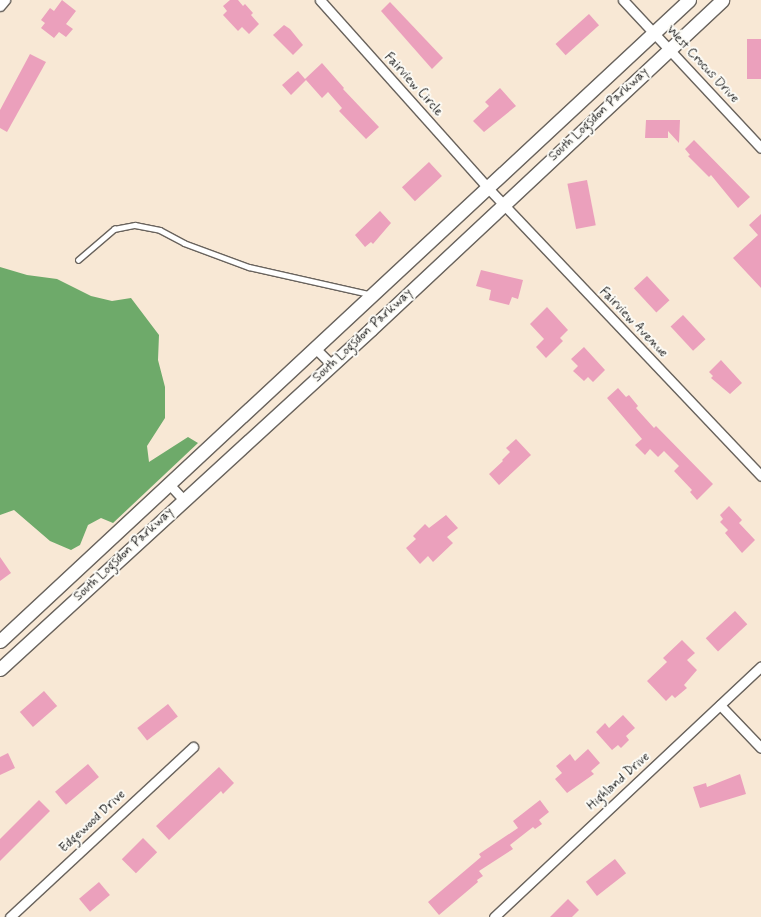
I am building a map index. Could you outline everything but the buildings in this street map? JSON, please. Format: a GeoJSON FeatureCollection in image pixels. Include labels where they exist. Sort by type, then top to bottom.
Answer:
{"type":"FeatureCollection","features":[{"type":"Feature","properties":{"kind":"main road","name":"South Logsdon Parkway"},"geometry":{"type":"LineString","coordinates":[[0,641],[314,347],[689,0]]}},
{"type":"Feature","properties":{"kind":"main road","name":"South Logsdon Parkway"},"geometry":{"type":"LineString","coordinates":[[0,669],[332,365],[722,0]]}},
{"type":"Feature","properties":{"kind":"street"},"geometry":{"type":"LineString","coordinates":[[0,6],[5,0]]}},
{"type":"Feature","properties":{"kind":"street","name":"Fairview Circle"},"geometry":{"type":"LineString","coordinates":[[320,0],[487,187]]}},
{"type":"Feature","properties":{"kind":"street","name":"West Crocus Drive"},"geometry":{"type":"LineString","coordinates":[[624,0],[761,148]]}},
{"type":"Feature","properties":{"kind":"street","name":"Fairview Avenue"},"geometry":{"type":"LineString","coordinates":[[487,187],[761,476]]}},
{"type":"Feature","properties":{"kind":"street"},"geometry":{"type":"LineString","coordinates":[[314,347],[332,365]]}},
{"type":"Feature","properties":{"kind":"street"},"geometry":{"type":"LineString","coordinates":[[168,483],[184,500]]}},
{"type":"Feature","properties":{"kind":"street","name":"Highland Drive"},"geometry":{"type":"LineString","coordinates":[[494,917],[761,666]]}},
{"type":"Feature","properties":{"kind":"street"},"geometry":{"type":"LineString","coordinates":[[720,705],[761,748]]}},
{"type":"Feature","properties":{"kind":"street","name":"Edgewood Drive"},"geometry":{"type":"LineString","coordinates":[[10,917],[193,747]]}},
{"type":"Feature","properties":{"kind":"lane"},"geometry":{"type":"LineString","coordinates":[[78,260],[114,229],[134,225],[160,230],[184,243],[249,267],[371,294]]}},
{"type":"Feature","properties":{"kind":"green space"},"geometry":{"type":"Polygon","coordinates":[[[0,267],[27,275],[57,279],[91,296],[112,301],[131,298],[159,335],[158,360],[165,387],[165,418],[147,446],[149,462],[188,437],[198,443],[113,523],[101,518],[88,525],[80,545],[71,550],[50,541],[14,510],[0,515],[0,267]]]}}]}
